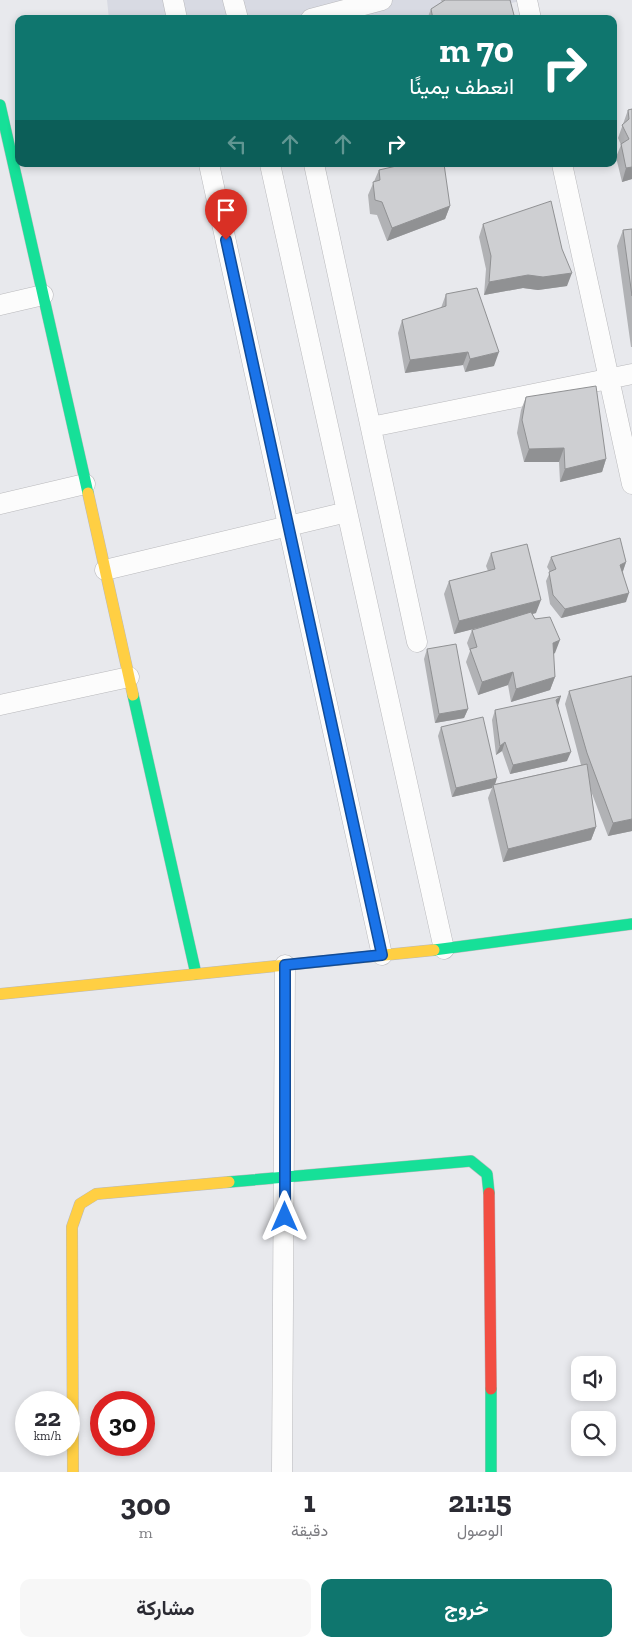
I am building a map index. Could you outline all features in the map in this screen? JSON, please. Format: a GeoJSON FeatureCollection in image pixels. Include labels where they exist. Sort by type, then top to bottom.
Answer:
{"type":"FeatureCollection","features":[{"type":"Feature","properties":{"kind":"street"},"geometry":{"type":"LineString","coordinates":[[173,0],[176,15]]}},
{"type":"Feature","properties":{"kind":"street"},"geometry":{"type":"LineString","coordinates":[[233,0],[237,15]]}},
{"type":"Feature","properties":{"kind":"street"},"geometry":{"type":"LineString","coordinates":[[326,15],[382,0]]}},
{"type":"Feature","properties":{"kind":"street"},"geometry":{"type":"LineString","coordinates":[[526,0],[530,15]]}},
{"type":"Feature","properties":{"kind":"street"},"geometry":{"type":"LineString","coordinates":[[0,105],[14,141]]}},
{"type":"Feature","properties":{"kind":"street"},"geometry":{"type":"LineString","coordinates":[[19,167],[43,295],[196,974]]}},
{"type":"Feature","properties":{"kind":"street"},"geometry":{"type":"LineString","coordinates":[[210,167],[382,955]]}},
{"type":"Feature","properties":{"kind":"street"},"geometry":{"type":"LineString","coordinates":[[271,167],[444,949]]}},
{"type":"Feature","properties":{"kind":"street"},"geometry":{"type":"LineString","coordinates":[[315,167],[417,642]]}},
{"type":"Feature","properties":{"kind":"street"},"geometry":{"type":"LineString","coordinates":[[563,167],[632,484]]}},
{"type":"Feature","properties":{"kind":"street"},"geometry":{"type":"LineString","coordinates":[[0,305],[43,295]]}},
{"type":"Feature","properties":{"kind":"street"},"geometry":{"type":"LineString","coordinates":[[371,427],[632,374]]}},
{"type":"Feature","properties":{"kind":"street"},"geometry":{"type":"LineString","coordinates":[[0,504],[86,484]]}},
{"type":"Feature","properties":{"kind":"street"},"geometry":{"type":"LineString","coordinates":[[105,570],[347,512]]}},
{"type":"Feature","properties":{"kind":"street"},"geometry":{"type":"LineString","coordinates":[[0,705],[129,677]]}},
{"type":"Feature","properties":{"kind":"street"},"geometry":{"type":"LineString","coordinates":[[0,994],[444,949],[632,924]]}},
{"type":"Feature","properties":{"kind":"street"},"geometry":{"type":"LineString","coordinates":[[282,1472],[285,965]]}},
{"type":"Feature","properties":{"kind":"street"},"geometry":{"type":"LineString","coordinates":[[73,1472],[72,1227],[80,1204],[96,1194],[471,1161],[487,1174],[490,1199],[491,1472]]}},
{"type":"Feature","properties":{"kind":"shaded area"},"geometry":{"type":"Polygon","coordinates":[[[107,0],[525,0],[458,15],[109,15],[107,0]]]}},
{"type":"Feature","properties":{"kind":"building"},"geometry":{"type":"Polygon","coordinates":[[[445,0],[510,0],[514,15],[432,15],[431,9],[445,0]]]}},
{"type":"Feature","properties":{"kind":"building"},"geometry":{"type":"Polygon","coordinates":[[[632,109],[632,167],[626,168],[621,144],[629,139],[622,125],[629,119],[628,110],[632,109]]]}},
{"type":"Feature","properties":{"kind":"building"},"geometry":{"type":"Polygon","coordinates":[[[392,167],[444,167],[450,206],[392,228],[382,202],[375,200],[373,182],[380,180],[379,170],[392,167]]]}},
{"type":"Feature","properties":{"kind":"building"},"geometry":{"type":"Polygon","coordinates":[[[551,201],[562,249],[572,273],[543,277],[528,275],[489,282],[491,256],[483,224],[551,201]]]}},
{"type":"Feature","properties":{"kind":"building"},"geometry":{"type":"Polygon","coordinates":[[[632,229],[632,296],[623,230],[632,229]]]}},
{"type":"Feature","properties":{"kind":"building"},"geometry":{"type":"Polygon","coordinates":[[[477,288],[499,352],[470,359],[468,352],[410,360],[402,320],[446,306],[446,294],[477,288]]]}},
{"type":"Feature","properties":{"kind":"building"},"geometry":{"type":"Polygon","coordinates":[[[596,386],[606,459],[565,469],[564,448],[529,449],[522,420],[526,397],[596,386]]]}},
{"type":"Feature","properties":{"kind":"building"},"geometry":{"type":"Polygon","coordinates":[[[620,538],[626,562],[620,565],[629,593],[565,609],[553,595],[549,572],[556,569],[551,557],[620,538]]]}},
{"type":"Feature","properties":{"kind":"building"},"geometry":{"type":"Polygon","coordinates":[[[527,544],[541,600],[459,621],[449,581],[495,569],[491,553],[527,544]]]}},
{"type":"Feature","properties":{"kind":"building"},"geometry":{"type":"Polygon","coordinates":[[[531,612],[535,619],[550,617],[560,640],[553,643],[555,677],[516,689],[513,672],[482,682],[470,649],[477,647],[472,630],[531,612]]]}},
{"type":"Feature","properties":{"kind":"building"},"geometry":{"type":"Polygon","coordinates":[[[456,644],[468,709],[439,714],[427,649],[456,644]]]}},
{"type":"Feature","properties":{"kind":"building"},"geometry":{"type":"Polygon","coordinates":[[[632,676],[632,819],[613,823],[587,753],[569,691],[632,676]]]}},
{"type":"Feature","properties":{"kind":"building"},"geometry":{"type":"Polygon","coordinates":[[[561,696],[556,700],[571,752],[513,765],[505,742],[500,746],[495,710],[561,696]]]}},
{"type":"Feature","properties":{"kind":"building"},"geometry":{"type":"Polygon","coordinates":[[[483,717],[497,778],[456,788],[441,727],[483,717]]]}},
{"type":"Feature","properties":{"kind":"building"},"geometry":{"type":"Polygon","coordinates":[[[587,764],[596,827],[508,849],[493,785],[587,764]]]}},
{"type":"Feature","properties":{"kind":"traffic: fast"},"geometry":{"type":"LineString","coordinates":[[0,105],[88,493]]}},
{"type":"Feature","properties":{"kind":"traffic: fast"},"geometry":{"type":"LineString","coordinates":[[133,695],[196,974]]}},
{"type":"Feature","properties":{"kind":"traffic: fast"},"geometry":{"type":"LineString","coordinates":[[434,950],[632,924]]}},
{"type":"Feature","properties":{"kind":"traffic: fast"},"geometry":{"type":"LineString","coordinates":[[229,1182],[471,1161],[487,1174],[489,1193]]}},
{"type":"Feature","properties":{"kind":"traffic: fast"},"geometry":{"type":"LineString","coordinates":[[491,1389],[491,1472]]}},
{"type":"Feature","properties":{"kind":"traffic: slow"},"geometry":{"type":"LineString","coordinates":[[88,493],[133,695]]}},
{"type":"Feature","properties":{"kind":"traffic: slow"},"geometry":{"type":"LineString","coordinates":[[0,994],[434,950]]}},
{"type":"Feature","properties":{"kind":"traffic: slow"},"geometry":{"type":"LineString","coordinates":[[73,1472],[72,1227],[80,1204],[96,1194],[229,1182]]}},
{"type":"Feature","properties":{"kind":"traffic: jam"},"geometry":{"type":"LineString","coordinates":[[489,1193],[491,1389]]}},
{"type":"Feature","properties":{"kind":"route"},"geometry":{"type":"LineString","coordinates":[[226,240],[382,955],[285,965],[285,1217]]}}]}
